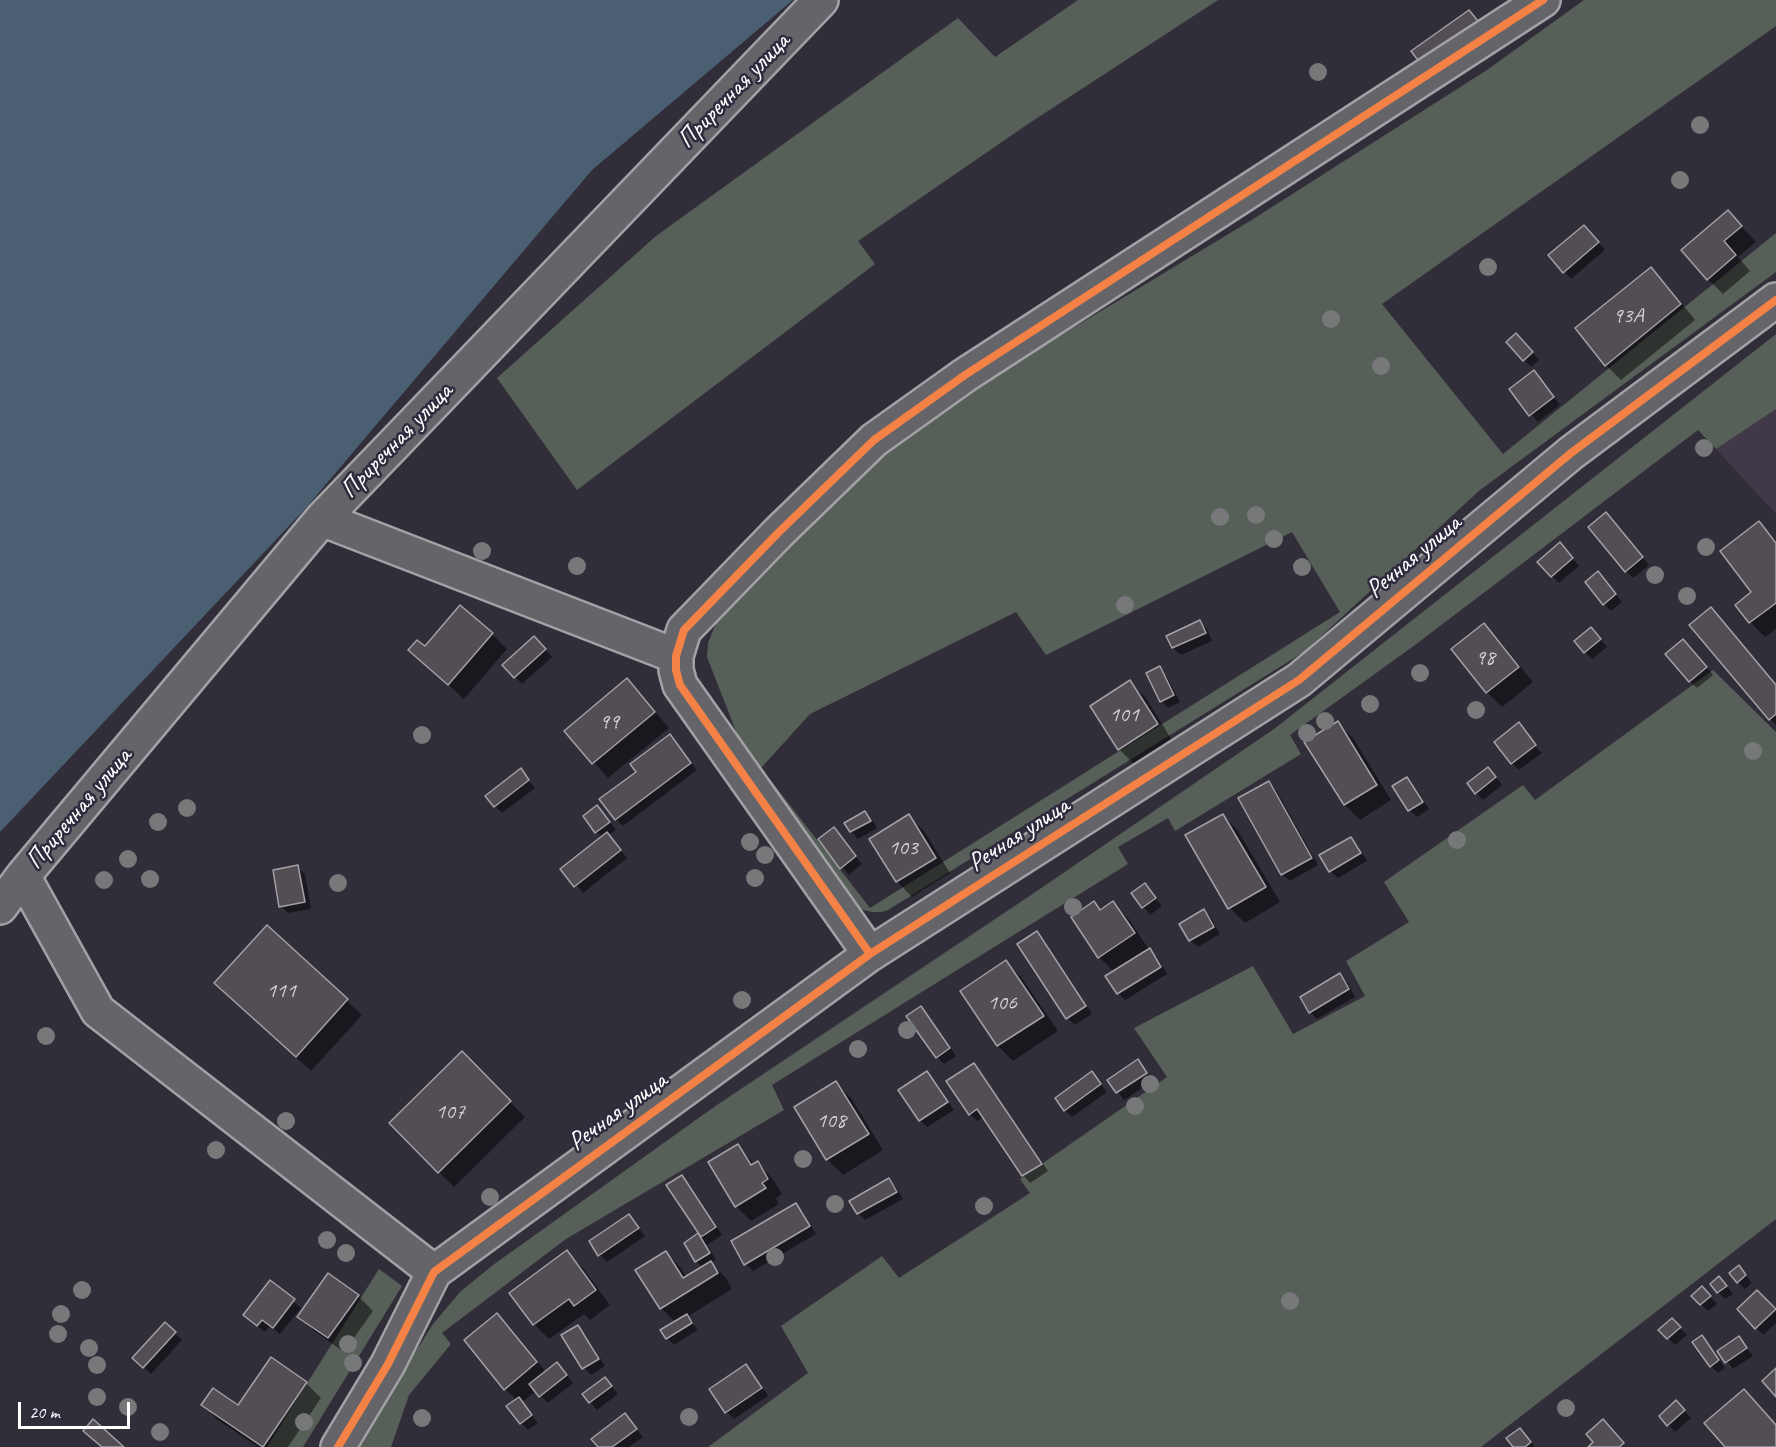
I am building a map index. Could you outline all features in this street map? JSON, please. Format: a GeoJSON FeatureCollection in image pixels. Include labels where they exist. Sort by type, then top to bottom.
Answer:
{"type":"FeatureCollection","features":[{"type":"Feature","properties":{"kind":"street","name":"Приречная улица"},"geometry":{"type":"LineString","coordinates":[[0,907],[23,876],[322,519],[821,0]]}},
{"type":"Feature","properties":{"kind":"street"},"geometry":{"type":"LineString","coordinates":[[870,954],[680,685],[676,670],[676,656],[684,630],[779,532],[874,440],[965,375],[1543,0]]}},
{"type":"Feature","properties":{"kind":"street","name":"Речная улица"},"geometry":{"type":"LineString","coordinates":[[338,1447],[388,1364],[434,1272],[870,954],[1299,680],[1571,453],[1776,300]]}},
{"type":"Feature","properties":{"kind":"street"},"geometry":{"type":"LineString","coordinates":[[322,519],[676,656]]}},
{"type":"Feature","properties":{"kind":"street"},"geometry":{"type":"LineString","coordinates":[[23,876],[98,1011],[434,1272]]}},
{"type":"Feature","properties":{"kind":"shaded area"},"geometry":{"type":"Polygon","coordinates":[[[1078,0],[1218,0],[1028,124],[858,241],[875,264],[577,490],[497,378],[656,236],[958,18],[995,57],[1078,0]]]}},
{"type":"Feature","properties":{"kind":"shaded area"},"geometry":{"type":"Polygon","coordinates":[[[1584,0],[1776,0],[1776,26],[1382,304],[1503,454],[1776,233],[1776,272],[1480,490],[1304,652],[888,910],[874,912],[860,909],[748,762],[707,657],[708,643],[718,618],[881,451],[962,395],[1250,221],[1487,70],[1584,0]],[[1292,532],[1046,655],[1016,612],[810,714],[761,768],[870,908],[1340,612],[1292,532]]]}},
{"type":"Feature","properties":{"kind":"shaded area"},"geometry":{"type":"Polygon","coordinates":[[[1776,334],[1776,409],[1716,449],[1698,430],[1415,645],[1290,735],[1301,754],[1175,831],[1168,818],[1118,847],[1128,864],[772,1085],[784,1110],[566,1239],[442,1333],[451,1344],[409,1395],[391,1447],[359,1447],[433,1324],[460,1292],[493,1265],[714,1107],[1274,729],[1776,334]]]}},
{"type":"Feature","properties":{"kind":"shaded area"},"geometry":{"type":"Polygon","coordinates":[[[1776,409],[1776,514],[1716,449],[1776,409]]]}},
{"type":"Feature","properties":{"kind":"shaded area"},"geometry":{"type":"Polygon","coordinates":[[[1713,670],[1776,732],[1776,1219],[1481,1447],[708,1447],[808,1373],[781,1326],[882,1256],[899,1278],[1030,1193],[1020,1179],[1167,1077],[1134,1028],[1253,966],[1293,1034],[1365,996],[1346,961],[1409,922],[1384,882],[1523,785],[1535,800],[1713,670]]]}},
{"type":"Feature","properties":{"kind":"shaded area"},"geometry":{"type":"Polygon","coordinates":[[[379,1269],[402,1286],[303,1447],[267,1447],[379,1269]]]}},
{"type":"Feature","properties":{"kind":"water"},"geometry":{"type":"Polygon","coordinates":[[[0,0],[793,0],[592,170],[305,509],[0,832],[0,0]]]}},
{"type":"Feature","properties":{"kind":"building"},"geometry":{"type":"Polygon","coordinates":[[[1469,10],[1478,21],[1420,63],[1411,51],[1469,10]]]}},
{"type":"Feature","properties":{"kind":"building"},"geometry":{"type":"Polygon","coordinates":[[[1728,210],[1742,226],[1724,241],[1736,255],[1707,280],[1681,250],[1728,210]]]}},
{"type":"Feature","properties":{"kind":"building"},"geometry":{"type":"Polygon","coordinates":[[[1584,225],[1599,242],[1563,273],[1548,255],[1584,225]]]}},
{"type":"Feature","properties":{"kind":"building"},"geometry":{"type":"Polygon","coordinates":[[[1651,267],[1681,304],[1605,366],[1575,328],[1651,267]]]}},
{"type":"Feature","properties":{"kind":"building"},"geometry":{"type":"Polygon","coordinates":[[[1516,333],[1533,352],[1523,361],[1506,342],[1516,333]]]}},
{"type":"Feature","properties":{"kind":"building"},"geometry":{"type":"Polygon","coordinates":[[[1534,370],[1554,397],[1529,416],[1509,389],[1534,370]]]}},
{"type":"Feature","properties":{"kind":"building"},"geometry":{"type":"Polygon","coordinates":[[[1606,512],[1643,557],[1625,572],[1588,527],[1606,512]]]}},
{"type":"Feature","properties":{"kind":"building"},"geometry":{"type":"Polygon","coordinates":[[[1759,521],[1776,543],[1776,603],[1749,623],[1735,605],[1751,592],[1720,551],[1759,521]]]}},
{"type":"Feature","properties":{"kind":"building"},"geometry":{"type":"Polygon","coordinates":[[[1560,542],[1573,558],[1551,577],[1537,562],[1560,542]]]}},
{"type":"Feature","properties":{"kind":"building"},"geometry":{"type":"Polygon","coordinates":[[[1598,571],[1616,594],[1603,605],[1585,582],[1598,571]]]}},
{"type":"Feature","properties":{"kind":"building"},"geometry":{"type":"Polygon","coordinates":[[[460,605],[493,633],[448,685],[408,650],[417,640],[425,646],[460,605]]]}},
{"type":"Feature","properties":{"kind":"building"},"geometry":{"type":"Polygon","coordinates":[[[1711,607],[1776,685],[1776,714],[1769,720],[1689,625],[1711,607]]]}},
{"type":"Feature","properties":{"kind":"building"},"geometry":{"type":"Polygon","coordinates":[[[1200,620],[1206,633],[1172,648],[1166,636],[1200,620]]]}},
{"type":"Feature","properties":{"kind":"building"},"geometry":{"type":"Polygon","coordinates":[[[1484,623],[1519,667],[1486,693],[1451,649],[1484,623]]]}},
{"type":"Feature","properties":{"kind":"building"},"geometry":{"type":"Polygon","coordinates":[[[1591,627],[1601,639],[1584,653],[1574,641],[1591,627]]]}},
{"type":"Feature","properties":{"kind":"building"},"geometry":{"type":"Polygon","coordinates":[[[534,636],[546,649],[514,678],[502,665],[534,636]]]}},
{"type":"Feature","properties":{"kind":"building"},"geometry":{"type":"Polygon","coordinates":[[[1683,639],[1707,667],[1689,682],[1665,654],[1683,639]]]}},
{"type":"Feature","properties":{"kind":"building"},"geometry":{"type":"Polygon","coordinates":[[[1160,666],[1174,695],[1160,702],[1146,673],[1160,666]]]}},
{"type":"Feature","properties":{"kind":"building"},"geometry":{"type":"Polygon","coordinates":[[[627,678],[655,712],[592,764],[564,731],[627,678]]]}},
{"type":"Feature","properties":{"kind":"building"},"geometry":{"type":"Polygon","coordinates":[[[1130,680],[1158,724],[1118,750],[1090,706],[1130,680]]]}},
{"type":"Feature","properties":{"kind":"building"},"geometry":{"type":"Polygon","coordinates":[[[1338,721],[1377,785],[1344,805],[1304,742],[1338,721]]]}},
{"type":"Feature","properties":{"kind":"building"},"geometry":{"type":"Polygon","coordinates":[[[1519,722],[1536,745],[1511,764],[1494,742],[1519,722]]]}},
{"type":"Feature","properties":{"kind":"building"},"geometry":{"type":"Polygon","coordinates":[[[670,734],[691,763],[615,820],[599,799],[636,772],[630,764],[670,734]]]}},
{"type":"Feature","properties":{"kind":"building"},"geometry":{"type":"Polygon","coordinates":[[[1488,767],[1496,777],[1475,794],[1467,783],[1488,767]]]}},
{"type":"Feature","properties":{"kind":"building"},"geometry":{"type":"Polygon","coordinates":[[[521,768],[529,780],[494,807],[485,796],[521,768]]]}},
{"type":"Feature","properties":{"kind":"building"},"geometry":{"type":"Polygon","coordinates":[[[1407,777],[1423,802],[1408,811],[1392,786],[1407,777]]]}},
{"type":"Feature","properties":{"kind":"building"},"geometry":{"type":"Polygon","coordinates":[[[1269,781],[1312,858],[1281,875],[1238,798],[1269,781]]]}},
{"type":"Feature","properties":{"kind":"building"},"geometry":{"type":"Polygon","coordinates":[[[597,805],[610,822],[595,833],[583,816],[597,805]]]}},
{"type":"Feature","properties":{"kind":"building"},"geometry":{"type":"Polygon","coordinates":[[[865,811],[871,821],[850,832],[844,823],[865,811]]]}},
{"type":"Feature","properties":{"kind":"building"},"geometry":{"type":"Polygon","coordinates":[[[909,814],[936,858],[896,882],[869,839],[909,814]]]}},
{"type":"Feature","properties":{"kind":"building"},"geometry":{"type":"Polygon","coordinates":[[[1223,814],[1266,887],[1228,909],[1185,835],[1223,814]]]}},
{"type":"Feature","properties":{"kind":"building"},"geometry":{"type":"Polygon","coordinates":[[[834,827],[856,856],[840,869],[818,839],[834,827]]]}},
{"type":"Feature","properties":{"kind":"building"},"geometry":{"type":"Polygon","coordinates":[[[607,832],[621,850],[574,887],[560,869],[607,832]]]}},
{"type":"Feature","properties":{"kind":"building"},"geometry":{"type":"Polygon","coordinates":[[[1351,837],[1361,853],[1329,872],[1319,855],[1351,837]]]}},
{"type":"Feature","properties":{"kind":"building"},"geometry":{"type":"Polygon","coordinates":[[[298,865],[305,902],[279,907],[273,870],[298,865]]]}},
{"type":"Feature","properties":{"kind":"building"},"geometry":{"type":"Polygon","coordinates":[[[1145,883],[1156,898],[1142,908],[1131,893],[1145,883]]]}},
{"type":"Feature","properties":{"kind":"building"},"geometry":{"type":"Polygon","coordinates":[[[1094,901],[1100,910],[1113,901],[1135,933],[1098,958],[1071,917],[1094,901]]]}},
{"type":"Feature","properties":{"kind":"building"},"geometry":{"type":"Polygon","coordinates":[[[1204,909],[1214,927],[1189,941],[1179,924],[1204,909]]]}},
{"type":"Feature","properties":{"kind":"building"},"geometry":{"type":"Polygon","coordinates":[[[267,925],[348,999],[296,1057],[214,983],[267,925]]]}},
{"type":"Feature","properties":{"kind":"building"},"geometry":{"type":"Polygon","coordinates":[[[1037,931],[1086,1006],[1066,1019],[1017,944],[1037,931]]]}},
{"type":"Feature","properties":{"kind":"building"},"geometry":{"type":"Polygon","coordinates":[[[1150,948],[1161,967],[1117,994],[1105,976],[1150,948]]]}},
{"type":"Feature","properties":{"kind":"building"},"geometry":{"type":"Polygon","coordinates":[[[1006,960],[1044,1016],[997,1046],[960,991],[1006,960]]]}},
{"type":"Feature","properties":{"kind":"building"},"geometry":{"type":"Polygon","coordinates":[[[1340,973],[1349,989],[1309,1013],[1300,997],[1340,973]]]}},
{"type":"Feature","properties":{"kind":"building"},"geometry":{"type":"Polygon","coordinates":[[[921,1006],[950,1048],[936,1058],[906,1016],[921,1006]]]}},
{"type":"Feature","properties":{"kind":"building"},"geometry":{"type":"Polygon","coordinates":[[[462,1051],[511,1101],[438,1173],[389,1123],[462,1051]]]}},
{"type":"Feature","properties":{"kind":"building"},"geometry":{"type":"Polygon","coordinates":[[[1138,1059],[1147,1073],[1116,1093],[1107,1080],[1138,1059]]]}},
{"type":"Feature","properties":{"kind":"building"},"geometry":{"type":"Polygon","coordinates":[[[974,1063],[1042,1164],[1022,1176],[977,1109],[969,1115],[946,1081],[974,1063]]]}},
{"type":"Feature","properties":{"kind":"building"},"geometry":{"type":"Polygon","coordinates":[[[927,1071],[948,1102],[919,1121],[898,1090],[927,1071]]]}},
{"type":"Feature","properties":{"kind":"building"},"geometry":{"type":"Polygon","coordinates":[[[1092,1071],[1101,1084],[1064,1111],[1055,1098],[1092,1071]]]}},
{"type":"Feature","properties":{"kind":"building"},"geometry":{"type":"Polygon","coordinates":[[[836,1081],[869,1134],[826,1160],[794,1107],[836,1081]]]}},
{"type":"Feature","properties":{"kind":"building"},"geometry":{"type":"Polygon","coordinates":[[[738,1144],[751,1165],[758,1161],[768,1179],[762,1183],[766,1188],[735,1207],[708,1162],[738,1144]]]}},
{"type":"Feature","properties":{"kind":"building"},"geometry":{"type":"Polygon","coordinates":[[[682,1175],[716,1227],[701,1237],[666,1185],[682,1175]]]}},
{"type":"Feature","properties":{"kind":"building"},"geometry":{"type":"Polygon","coordinates":[[[889,1178],[897,1192],[857,1214],[849,1201],[889,1178]]]}},
{"type":"Feature","properties":{"kind":"building"},"geometry":{"type":"Polygon","coordinates":[[[796,1203],[810,1226],[744,1265],[731,1241],[796,1203]]]}},
{"type":"Feature","properties":{"kind":"building"},"geometry":{"type":"Polygon","coordinates":[[[629,1214],[639,1228],[598,1256],[589,1241],[629,1214]]]}},
{"type":"Feature","properties":{"kind":"building"},"geometry":{"type":"Polygon","coordinates":[[[698,1233],[710,1253],[695,1262],[684,1243],[698,1233]]]}},
{"type":"Feature","properties":{"kind":"building"},"geometry":{"type":"Polygon","coordinates":[[[567,1250],[596,1290],[574,1306],[569,1299],[533,1325],[509,1293],[567,1250]]]}},
{"type":"Feature","properties":{"kind":"building"},"geometry":{"type":"Polygon","coordinates":[[[666,1251],[683,1278],[711,1261],[718,1273],[660,1309],[635,1270],[666,1251]]]}},
{"type":"Feature","properties":{"kind":"building"},"geometry":{"type":"Polygon","coordinates":[[[1739,1265],[1746,1275],[1737,1283],[1729,1273],[1739,1265]]]}},
{"type":"Feature","properties":{"kind":"building"},"geometry":{"type":"Polygon","coordinates":[[[328,1273],[359,1295],[328,1338],[297,1317],[328,1273]]]}},
{"type":"Feature","properties":{"kind":"building"},"geometry":{"type":"Polygon","coordinates":[[[1719,1276],[1727,1286],[1717,1293],[1710,1284],[1719,1276]]]}},
{"type":"Feature","properties":{"kind":"building"},"geometry":{"type":"Polygon","coordinates":[[[270,1280],[295,1299],[273,1328],[262,1320],[257,1326],[243,1315],[270,1280]]]}},
{"type":"Feature","properties":{"kind":"building"},"geometry":{"type":"Polygon","coordinates":[[[1702,1286],[1711,1296],[1700,1305],[1691,1296],[1702,1286]]]}},
{"type":"Feature","properties":{"kind":"building"},"geometry":{"type":"Polygon","coordinates":[[[1757,1290],[1776,1309],[1755,1329],[1737,1309],[1757,1290]]]}},
{"type":"Feature","properties":{"kind":"building"},"geometry":{"type":"Polygon","coordinates":[[[497,1313],[537,1362],[504,1390],[464,1340],[497,1313]]]}},
{"type":"Feature","properties":{"kind":"building"},"geometry":{"type":"Polygon","coordinates":[[[687,1314],[692,1323],[666,1339],[660,1330],[687,1314]]]}},
{"type":"Feature","properties":{"kind":"building"},"geometry":{"type":"Polygon","coordinates":[[[1672,1318],[1681,1327],[1667,1339],[1658,1330],[1672,1318]]]}},
{"type":"Feature","properties":{"kind":"building"},"geometry":{"type":"Polygon","coordinates":[[[165,1322],[176,1332],[143,1368],[132,1358],[165,1322]]]}},
{"type":"Feature","properties":{"kind":"building"},"geometry":{"type":"Polygon","coordinates":[[[578,1325],[599,1359],[582,1369],[561,1335],[578,1325]]]}},
{"type":"Feature","properties":{"kind":"building"},"geometry":{"type":"Polygon","coordinates":[[[1702,1335],[1719,1360],[1710,1367],[1692,1342],[1702,1335]]]}},
{"type":"Feature","properties":{"kind":"building"},"geometry":{"type":"Polygon","coordinates":[[[1739,1336],[1747,1348],[1725,1363],[1717,1351],[1739,1336]]]}},
{"type":"Feature","properties":{"kind":"building"},"geometry":{"type":"Polygon","coordinates":[[[271,1357],[307,1382],[263,1447],[201,1405],[213,1388],[238,1405],[271,1357]]]}},
{"type":"Feature","properties":{"kind":"building"},"geometry":{"type":"Polygon","coordinates":[[[557,1362],[567,1375],[539,1397],[529,1384],[557,1362]]]}},
{"type":"Feature","properties":{"kind":"building"},"geometry":{"type":"Polygon","coordinates":[[[746,1364],[762,1388],[725,1413],[709,1389],[746,1364]]]}},
{"type":"Feature","properties":{"kind":"building"},"geometry":{"type":"Polygon","coordinates":[[[1776,1368],[1776,1397],[1762,1381],[1776,1368]]]}},
{"type":"Feature","properties":{"kind":"building"},"geometry":{"type":"Polygon","coordinates":[[[605,1377],[612,1386],[589,1403],[582,1394],[605,1377]]]}},
{"type":"Feature","properties":{"kind":"building"},"geometry":{"type":"Polygon","coordinates":[[[1744,1389],[1776,1425],[1776,1447],[1725,1447],[1704,1423],[1744,1389]]]}},
{"type":"Feature","properties":{"kind":"building"},"geometry":{"type":"Polygon","coordinates":[[[519,1397],[532,1415],[520,1424],[506,1406],[519,1397]]]}},
{"type":"Feature","properties":{"kind":"building"},"geometry":{"type":"Polygon","coordinates":[[[1676,1400],[1685,1410],[1667,1426],[1659,1416],[1676,1400]]]}},
{"type":"Feature","properties":{"kind":"building"},"geometry":{"type":"Polygon","coordinates":[[[625,1413],[637,1429],[612,1447],[598,1447],[591,1439],[625,1413]]]}},
{"type":"Feature","properties":{"kind":"building"},"geometry":{"type":"Polygon","coordinates":[[[93,1419],[124,1447],[102,1447],[83,1431],[93,1419]]]}},
{"type":"Feature","properties":{"kind":"building"},"geometry":{"type":"Polygon","coordinates":[[[1603,1419],[1624,1443],[1619,1447],[1588,1447],[1593,1442],[1586,1434],[1603,1419]]]}},
{"type":"Feature","properties":{"kind":"building"},"geometry":{"type":"Polygon","coordinates":[[[1520,1428],[1531,1442],[1525,1447],[1513,1447],[1506,1438],[1520,1428]]]}},
{"type":"Feature","properties":{"kind":"cycle path"},"geometry":{"type":"LineString","coordinates":[[870,954],[680,685],[676,670],[676,656],[684,630],[779,532],[874,440],[965,375],[1543,0]]}},
{"type":"Feature","properties":{"kind":"cycle path"},"geometry":{"type":"LineString","coordinates":[[338,1447],[388,1364],[434,1272],[870,954],[1299,680],[1571,453],[1776,300]]}}]}
